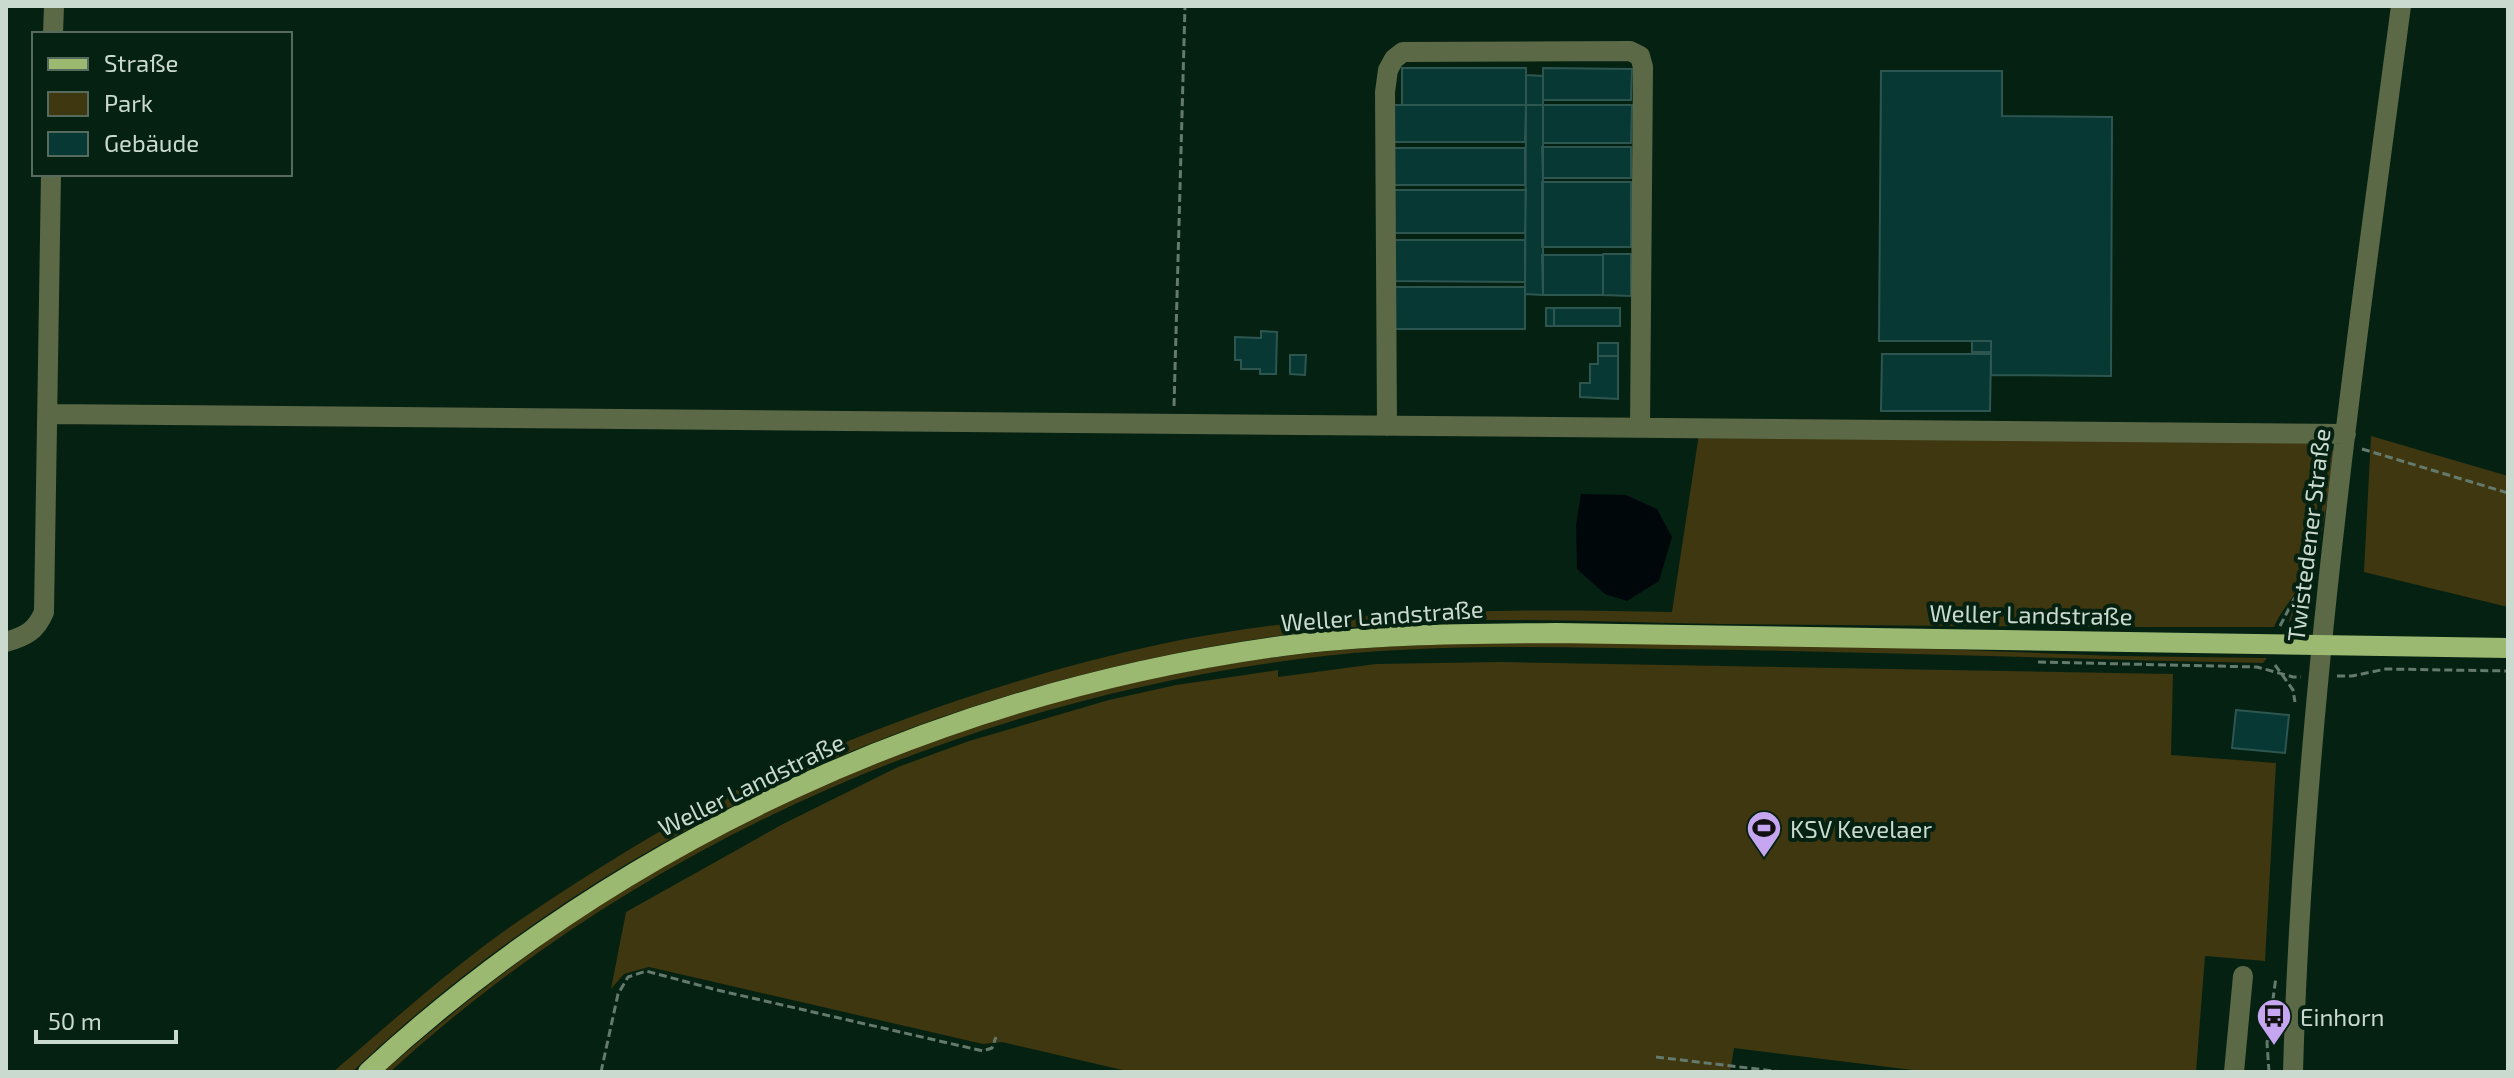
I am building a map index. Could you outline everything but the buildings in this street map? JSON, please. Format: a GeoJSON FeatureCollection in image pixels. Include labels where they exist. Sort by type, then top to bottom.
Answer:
{"type":"FeatureCollection","features":[{"type":"Feature","properties":{"kind":"main road","name":"Weller Landstraße"},"geometry":{"type":"LineString","coordinates":[[368,1072],[449,1002],[540,934],[697,836],[802,784],[899,743],[1042,696],[1151,669],[1294,645],[1432,634],[1556,633],[2508,648]]}},
{"type":"Feature","properties":{"kind":"street"},"geometry":{"type":"LineString","coordinates":[[53,32],[54,6]]}},
{"type":"Feature","properties":{"kind":"street","name":"Twistedener Straße"},"geometry":{"type":"LineString","coordinates":[[2293,1072],[2301,901],[2320,644],[2401,6]]}},
{"type":"Feature","properties":{"kind":"street"},"geometry":{"type":"LineString","coordinates":[[1387,426],[1385,92],[1388,70],[1394,59],[1403,52],[1471,50],[1630,51],[1640,56],[1643,67],[1640,427]]}},
{"type":"Feature","properties":{"kind":"street"},"geometry":{"type":"LineString","coordinates":[[6,642],[23,637],[38,627],[44,612],[51,176]]}},
{"type":"Feature","properties":{"kind":"street"},"geometry":{"type":"LineString","coordinates":[[48,414],[1640,427],[2345,439]]}},
{"type":"Feature","properties":{"kind":"street"},"geometry":{"type":"LineString","coordinates":[[2234,1072],[2243,976]]}},
{"type":"Feature","properties":{"kind":"path"},"geometry":{"type":"LineString","coordinates":[[1174,425],[1185,6]]}},
{"type":"Feature","properties":{"kind":"path"},"geometry":{"type":"LineString","coordinates":[[2345,439],[2508,493]]}},
{"type":"Feature","properties":{"kind":"path"},"geometry":{"type":"LineString","coordinates":[[2036,662],[2257,667],[2293,677],[2352,676],[2386,669],[2508,671]]}},
{"type":"Feature","properties":{"kind":"path"},"geometry":{"type":"LineString","coordinates":[[601,1072],[618,994],[628,977],[646,971],[983,1051],[992,1048],[996,1037]]}},
{"type":"Feature","properties":{"kind":"path"},"geometry":{"type":"LineString","coordinates":[[1656,1057],[1782,1072]]}},
{"type":"Feature","properties":{"kind":"green space"},"geometry":{"type":"Polygon","coordinates":[[[1699,434],[2324,442],[2308,563],[2300,585],[2274,627],[1452,621],[1363,626],[1224,644],[1086,674],[951,714],[820,765],[694,826],[573,898],[459,980],[352,1072],[333,1072],[472,955],[634,846],[754,782],[853,739],[954,702],[1109,656],[1223,632],[1415,613],[1545,610],[1672,612],[1699,434]]]}},
{"type":"Feature","properties":{"kind":"green space"},"geometry":{"type":"Polygon","coordinates":[[[2371,436],[2508,476],[2508,607],[2364,572],[2371,436]]]}},
{"type":"Feature","properties":{"kind":"green space"},"geometry":{"type":"Polygon","coordinates":[[[2331,448],[2335,454],[2312,592],[2304,611],[2289,622],[2312,574],[2331,448]]]}},
{"type":"Feature","properties":{"kind":"green space"},"geometry":{"type":"Polygon","coordinates":[[[1556,642],[2267,658],[2263,663],[1816,651],[1483,647],[1345,654],[1174,680],[1051,709],[931,748],[813,796],[699,852],[591,917],[487,990],[390,1072],[383,1072],[487,986],[596,907],[739,824],[894,755],[1054,702],[1216,666],[1300,654],[1385,647],[1556,642]]]}},
{"type":"Feature","properties":{"kind":"green space","name":"KSV Kevelaer"},"geometry":{"type":"Polygon","coordinates":[[[1500,662],[2173,674],[2171,755],[2276,763],[2265,961],[2205,956],[2196,1072],[1929,1072],[1734,1048],[1730,1072],[1131,1072],[1002,1042],[983,1044],[649,967],[624,974],[611,989],[626,912],[783,824],[898,767],[969,741],[1109,700],[1176,685],[1278,670],[1278,677],[1376,664],[1500,662]]]}},
{"type":"Feature","properties":{"kind":"shaded area"},"geometry":{"type":"Polygon","coordinates":[[[1581,494],[1626,495],[1657,509],[1672,537],[1659,581],[1627,601],[1605,594],[1577,569],[1576,525],[1581,494]]]}},
{"type":"Feature","properties":{"kind":"place","name":"KSV Kevelaer"},"geometry":{"type":"Point","coordinates":[1764,859]}},
{"type":"Feature","properties":{"kind":"place","name":"Einhorn"},"geometry":{"type":"Point","coordinates":[2274,1047]}}]}
